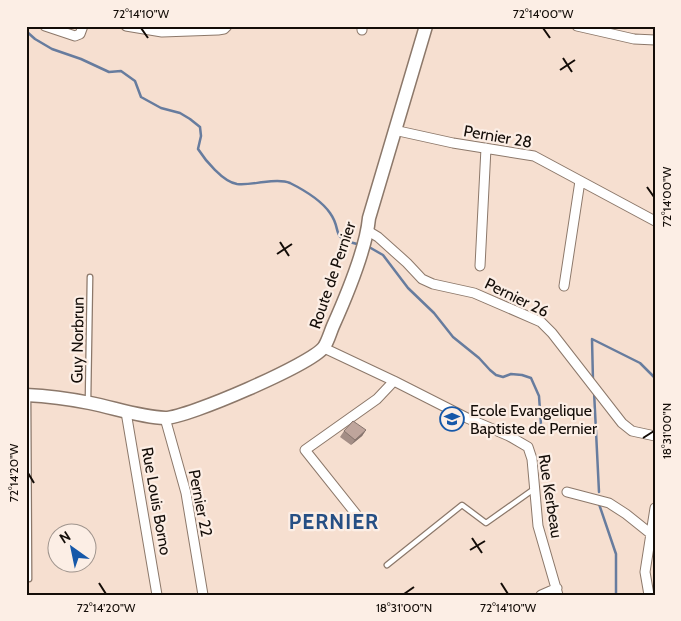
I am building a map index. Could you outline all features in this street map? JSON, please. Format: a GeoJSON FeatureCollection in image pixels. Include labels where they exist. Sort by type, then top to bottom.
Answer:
{"type":"FeatureCollection","features":[{"type":"Feature","properties":{"kind":"street"},"geometry":{"type":"LineString","coordinates":[[45,26],[75,36],[80,34],[83,26]]}},
{"type":"Feature","properties":{"kind":"street"},"geometry":{"type":"LineString","coordinates":[[126,26],[162,32],[218,30],[224,29],[227,26]]}},
{"type":"Feature","properties":{"kind":"street","name":"Route de Pernier"},"geometry":{"type":"LineString","coordinates":[[27,395],[88,403],[126,412],[165,418],[181,416],[302,363],[324,348],[347,292],[368,231],[369,218],[426,26]]}},
{"type":"Feature","properties":{"kind":"street"},"geometry":{"type":"LineString","coordinates":[[577,26],[634,39],[655,40]]}},
{"type":"Feature","properties":{"kind":"street","name":"Pernier 28"},"geometry":{"type":"LineString","coordinates":[[394,130],[534,156],[655,221]]}},
{"type":"Feature","properties":{"kind":"street"},"geometry":{"type":"LineString","coordinates":[[480,266],[486,148]]}},
{"type":"Feature","properties":{"kind":"street"},"geometry":{"type":"LineString","coordinates":[[564,286],[580,181]]}},
{"type":"Feature","properties":{"kind":"street","name":"Pernier 26"},"geometry":{"type":"LineString","coordinates":[[368,231],[378,237],[408,263],[422,279],[433,284],[474,293],[541,322],[552,333],[622,423],[632,431],[655,436]]}},
{"type":"Feature","properties":{"kind":"street","name":"Rue Kerbeau"},"geometry":{"type":"LineString","coordinates":[[324,348],[467,418],[509,436],[528,447],[532,459],[538,526],[558,591]]}},
{"type":"Feature","properties":{"kind":"street"},"geometry":{"type":"LineString","coordinates":[[356,514],[305,450],[377,400],[394,381]]}},
{"type":"Feature","properties":{"kind":"street","name":"Rue Louis Borno"},"geometry":{"type":"LineString","coordinates":[[126,412],[157,595]]}},
{"type":"Feature","properties":{"kind":"street","name":"Pernier 22"},"geometry":{"type":"LineString","coordinates":[[165,418],[186,493],[203,595]]}},
{"type":"Feature","properties":{"kind":"street"},"geometry":{"type":"LineString","coordinates":[[567,492],[609,503],[651,534]]}},
{"type":"Feature","properties":{"kind":"street"},"geometry":{"type":"LineString","coordinates":[[648,595],[645,572],[655,508]]}},
{"type":"Feature","properties":{"kind":"street"},"geometry":{"type":"LineString","coordinates":[[541,595],[558,591]]}},
{"type":"Feature","properties":{"kind":"lane","name":"Guy Norbrun"},"geometry":{"type":"LineString","coordinates":[[88,403],[90,277]]}},
{"type":"Feature","properties":{"kind":"lane"},"geometry":{"type":"LineString","coordinates":[[27,395],[29,579]]}},
{"type":"Feature","properties":{"kind":"lane"},"geometry":{"type":"LineString","coordinates":[[387,565],[462,505],[486,523],[534,489]]}},
{"type":"Feature","properties":{"kind":"building"},"geometry":{"type":"Polygon","coordinates":[[[353,421],[366,430],[355,440],[344,431],[353,421]]]}},
{"type":"Feature","properties":{"kind":"waterway"},"geometry":{"type":"LineString","coordinates":[[26,31],[52,49],[81,59],[109,72],[121,71],[135,81],[141,97],[161,108],[180,113],[200,127],[201,136],[198,149],[220,175],[237,184],[274,181],[290,183],[322,204],[334,219],[340,236],[357,244]]}},
{"type":"Feature","properties":{"kind":"waterway"},"geometry":{"type":"LineString","coordinates":[[369,247],[383,255],[408,288],[434,313],[453,337],[496,375],[503,377],[511,374],[531,378],[539,396],[541,425]]}},
{"type":"Feature","properties":{"kind":"waterway"},"geometry":{"type":"LineString","coordinates":[[593,381],[592,339],[640,363],[655,378]]}},
{"type":"Feature","properties":{"kind":"waterway"},"geometry":{"type":"LineString","coordinates":[[594,391],[599,492]]}},
{"type":"Feature","properties":{"kind":"waterway"},"geometry":{"type":"LineString","coordinates":[[599,504],[616,554],[616,595]]}},
{"type":"Feature","properties":{"kind":"place","name":"Ecole Evangelique Baptiste de Pernier"},"geometry":{"type":"Point","coordinates":[452,419]}},
{"type":"Feature","properties":{"kind":"district","name":"PERNIER"},"geometry":{"type":"Point","coordinates":[334,522]}}]}
